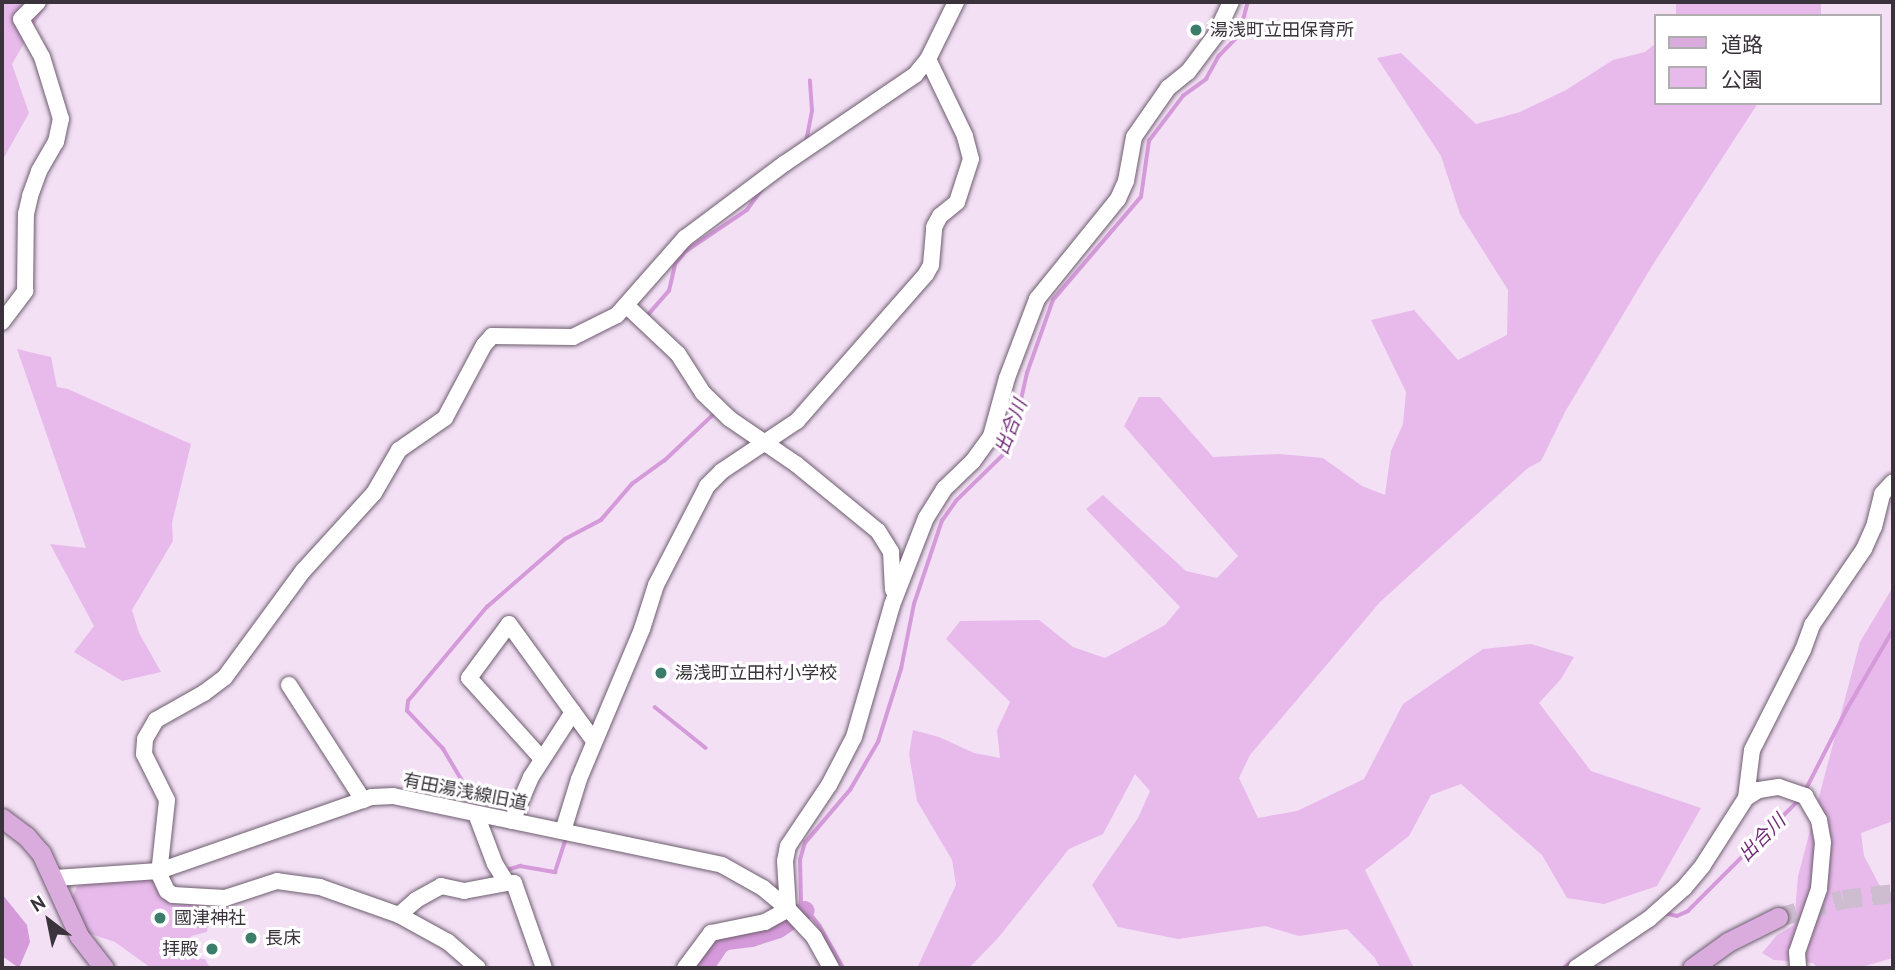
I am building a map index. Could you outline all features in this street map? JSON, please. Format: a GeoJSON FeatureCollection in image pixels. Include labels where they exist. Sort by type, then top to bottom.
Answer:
{"type":"FeatureCollection","features":[{"type":"Feature","properties":{"kind":"main road"},"geometry":{"type":"LineString","coordinates":[[2,818],[35,846],[55,878],[79,936],[104,968]]}},
{"type":"Feature","properties":{"kind":"main road"},"geometry":{"type":"LineString","coordinates":[[1692,968],[1735,937],[1778,917]]}},
{"type":"Feature","properties":{"kind":"street"},"geometry":{"type":"LineString","coordinates":[[2,323],[25,291],[26,214],[39,171],[56,142],[61,119],[42,57],[21,19],[38,2]]}},
{"type":"Feature","properties":{"kind":"street"},"geometry":{"type":"LineString","coordinates":[[478,968],[448,942],[399,915],[330,889],[284,881],[268,882],[231,897],[173,895],[163,887],[159,871],[167,800],[142,750],[145,739],[156,720],[204,693],[225,677],[303,571],[374,493],[398,450],[446,418],[484,345],[492,336],[573,337],[611,318],[627,306],[639,287],[685,238],[784,164],[915,75],[928,59],[956,2]]}},
{"type":"Feature","properties":{"kind":"street"},"geometry":{"type":"LineString","coordinates":[[685,968],[711,933],[765,922],[788,909],[785,861],[788,846],[833,779],[854,737],[892,605],[932,507],[991,436],[1007,378],[1037,299],[1118,200],[1126,181],[1134,137],[1168,88],[1188,72],[1215,36],[1231,2]]}},
{"type":"Feature","properties":{"kind":"street"},"geometry":{"type":"LineString","coordinates":[[563,831],[594,741],[642,629],[656,585],[707,486],[722,471],[797,421],[922,280],[931,265],[934,227],[940,216],[957,202],[971,159],[965,136],[928,59]]}},
{"type":"Feature","properties":{"kind":"street"},"geometry":{"type":"LineString","coordinates":[[627,306],[678,354],[712,403],[748,434],[796,464],[885,538],[893,569],[892,605]]}},
{"type":"Feature","properties":{"kind":"street"},"geometry":{"type":"LineString","coordinates":[[1576,968],[1649,919],[1684,888],[1703,865],[1746,798],[1752,750],[1803,650],[1812,625],[1843,576],[1864,550],[1874,527],[1882,494],[1893,482]]}},
{"type":"Feature","properties":{"kind":"street"},"geometry":{"type":"LineString","coordinates":[[542,759],[469,678],[509,624],[594,741]]}},
{"type":"Feature","properties":{"kind":"street"},"geometry":{"type":"LineString","coordinates":[[289,685],[363,800]]}},
{"type":"Feature","properties":{"kind":"street"},"geometry":{"type":"LineString","coordinates":[[512,821],[523,792],[573,712]]}},
{"type":"Feature","properties":{"kind":"street"},"geometry":{"type":"LineString","coordinates":[[1746,798],[1769,788],[1790,789],[1805,796],[1819,820],[1823,842],[1822,875],[1813,912],[1797,952],[1797,968]]}},
{"type":"Feature","properties":{"kind":"street","name":"有田湯浅線旧道"},"geometry":{"type":"LineString","coordinates":[[55,878],[159,871],[363,800],[393,796],[722,865],[763,888],[788,909],[814,937],[831,968]]}},
{"type":"Feature","properties":{"kind":"street"},"geometry":{"type":"LineString","coordinates":[[476,814],[490,855],[508,883]]}},
{"type":"Feature","properties":{"kind":"street"},"geometry":{"type":"LineString","coordinates":[[399,915],[416,900],[441,886],[464,891],[514,883],[544,968]]}},
{"type":"Feature","properties":{"kind":"green space"},"geometry":{"type":"Polygon","coordinates":[[[2,2],[48,2],[12,64],[29,113],[2,161],[2,2]]]}},
{"type":"Feature","properties":{"kind":"green space"},"geometry":{"type":"Polygon","coordinates":[[[1676,2],[1821,2],[1821,14],[1676,14],[1676,2]]]}},
{"type":"Feature","properties":{"kind":"green space"},"geometry":{"type":"Polygon","coordinates":[[[1654,45],[1654,105],[1757,105],[1652,266],[1565,412],[1541,461],[1528,468],[1380,602],[1250,755],[1239,778],[1258,818],[1297,811],[1364,779],[1403,704],[1483,649],[1531,644],[1574,657],[1561,679],[1539,703],[1591,771],[1701,808],[1657,886],[1604,904],[1567,898],[1542,855],[1461,784],[1431,795],[1409,836],[1365,870],[1414,968],[1380,968],[1375,958],[1347,929],[1299,936],[1265,926],[1178,939],[1118,927],[1092,885],[1138,818],[1150,791],[1135,774],[1103,834],[1069,849],[998,938],[969,968],[917,968],[956,885],[952,860],[917,801],[909,754],[913,730],[939,737],[974,753],[1000,758],[997,730],[1010,702],[946,639],[960,621],[1039,620],[1073,647],[1105,658],[1165,625],[1180,607],[1086,509],[1103,495],[1186,571],[1217,578],[1238,556],[1124,426],[1139,397],[1160,397],[1213,457],[1280,454],[1323,458],[1362,486],[1385,495],[1391,451],[1403,424],[1406,392],[1371,320],[1414,310],[1458,360],[1507,335],[1508,290],[1460,214],[1441,156],[1377,58],[1401,53],[1476,124],[1520,112],[1566,90],[1613,60],[1645,52],[1654,45]]]}},
{"type":"Feature","properties":{"kind":"green space"},"geometry":{"type":"Polygon","coordinates":[[[17,349],[51,357],[57,387],[68,389],[191,444],[172,523],[173,541],[132,610],[139,633],[161,672],[122,681],[74,652],[94,626],[50,544],[86,548],[17,349]]]}},
{"type":"Feature","properties":{"kind":"green space"},"geometry":{"type":"Polygon","coordinates":[[[1893,587],[1893,821],[1861,833],[1864,856],[1889,903],[1893,903],[1893,958],[1858,968],[1818,968],[1813,963],[1774,960],[1762,953],[1777,935],[1794,925],[1798,876],[1860,642],[1893,587]]]}},
{"type":"Feature","properties":{"kind":"green space","name":"國津神社"},"geometry":{"type":"Polygon","coordinates":[[[152,876],[161,893],[199,901],[199,910],[210,911],[207,932],[191,936],[187,950],[188,957],[205,959],[210,968],[151,968],[115,942],[88,933],[72,897],[77,887],[86,882],[152,876]]]}},
{"type":"Feature","properties":{"kind":"shaded area"},"geometry":{"type":"Polygon","coordinates":[[[2,894],[27,925],[30,942],[19,968],[2,956],[2,894]]]}},
{"type":"Feature","properties":{"kind":"waterway","name":"出合川"},"geometry":{"type":"LineString","coordinates":[[843,968],[820,927],[801,903],[800,860],[805,843],[850,790],[878,742],[901,669],[914,604],[942,521],[956,501],[1003,455],[1013,436],[1027,373],[1053,300],[1141,197],[1149,141],[1183,96],[1206,79],[1219,56],[1239,35],[1248,2]]}},
{"type":"Feature","properties":{"kind":"waterway"},"geometry":{"type":"LineString","coordinates":[[806,142],[812,111],[810,81]]}},
{"type":"Feature","properties":{"kind":"waterway"},"geometry":{"type":"LineString","coordinates":[[647,316],[669,291],[675,264],[685,252],[747,210],[764,187]]}},
{"type":"Feature","properties":{"kind":"waterway"},"geometry":{"type":"LineString","coordinates":[[478,808],[443,749],[407,711],[408,701],[487,607],[565,539],[601,520],[632,484],[664,461],[715,413]]}},
{"type":"Feature","properties":{"kind":"waterway","name":"出合川"},"geometry":{"type":"LineString","coordinates":[[1805,791],[1847,709],[1893,630]]}},
{"type":"Feature","properties":{"kind":"waterway"},"geometry":{"type":"LineString","coordinates":[[655,707],[706,748]]}},
{"type":"Feature","properties":{"kind":"waterway","name":"出合川"},"geometry":{"type":"LineString","coordinates":[[1665,913],[1677,916],[1688,911],[1799,800]]}},
{"type":"Feature","properties":{"kind":"waterway"},"geometry":{"type":"LineString","coordinates":[[507,870],[520,866],[555,872],[566,838]]}},
{"type":"Feature","properties":{"kind":"waterway","name":"出合川"},"geometry":{"type":"LineString","coordinates":[[703,968],[719,944],[726,940],[751,937],[778,928],[805,910]]}},
{"type":"Feature","properties":{"kind":"waterway","name":"出合川"},"geometry":{"type":"LineString","coordinates":[[1563,968],[1571,963]]}},
{"type":"Feature","properties":{"kind":"tunnel"},"geometry":{"type":"LineString","coordinates":[[1778,917],[1843,899],[1893,893]]}},
{"type":"Feature","properties":{"kind":"place","name":"湯浅町立田保育所"},"geometry":{"type":"Point","coordinates":[1196,30]}},
{"type":"Feature","properties":{"kind":"place","name":"湯浅町立田村小学校"},"geometry":{"type":"Point","coordinates":[661,673]}},
{"type":"Feature","properties":{"kind":"place","name":"國津神社"},"geometry":{"type":"Point","coordinates":[160,918]}},
{"type":"Feature","properties":{"kind":"place","name":"長床"},"geometry":{"type":"Point","coordinates":[251,938]}},
{"type":"Feature","properties":{"kind":"place","name":"拝殿"},"geometry":{"type":"Point","coordinates":[212,949]}}]}
